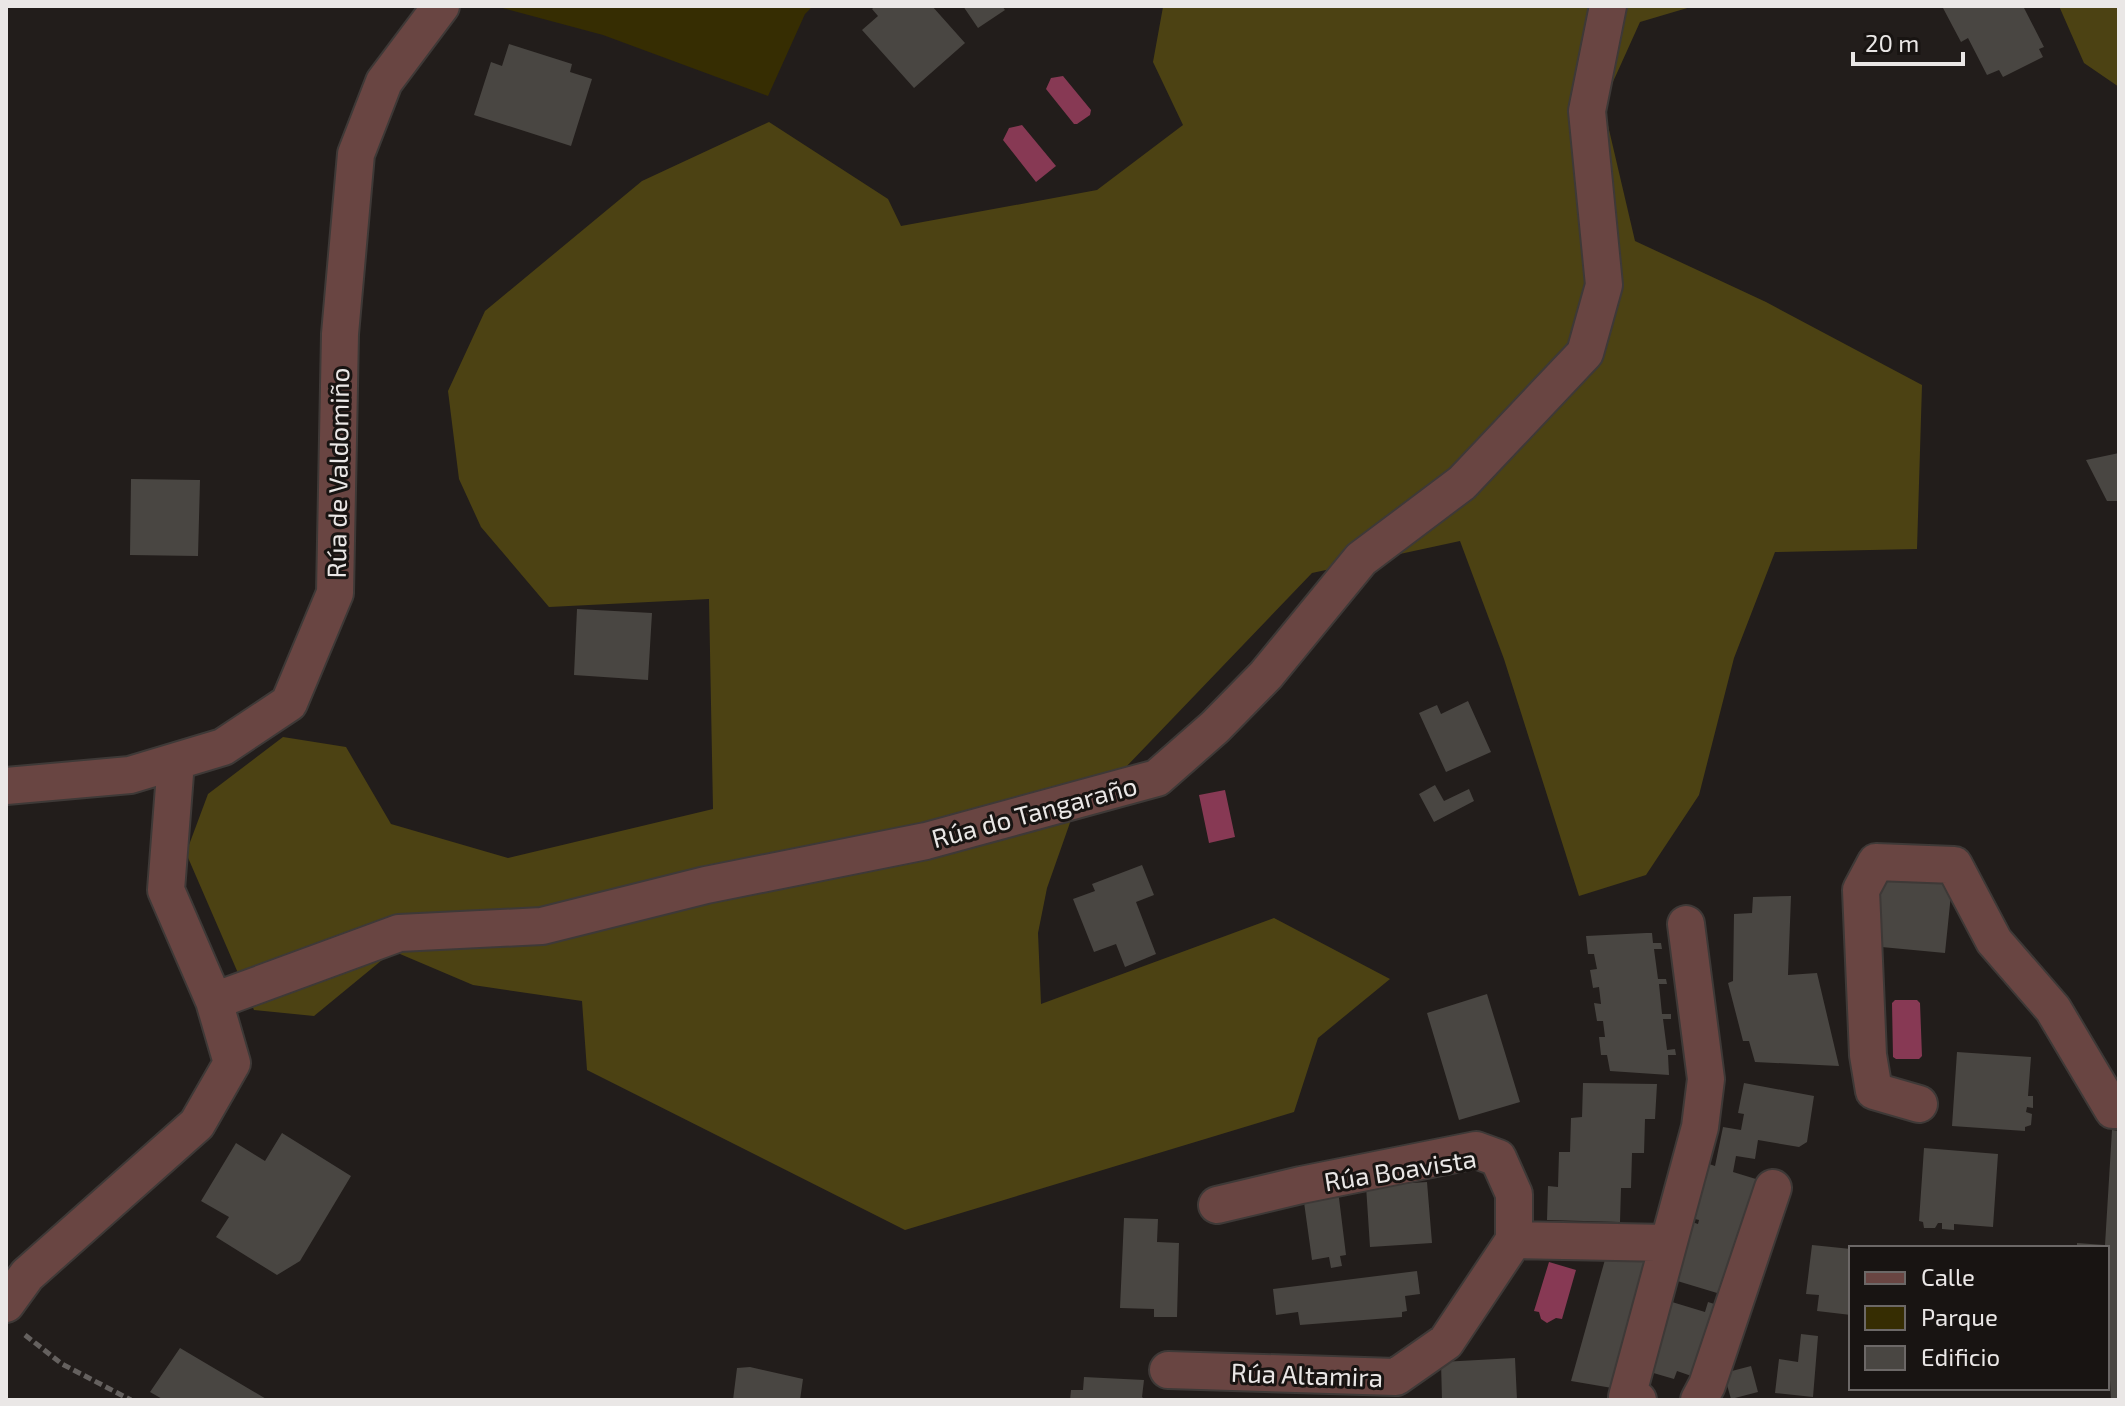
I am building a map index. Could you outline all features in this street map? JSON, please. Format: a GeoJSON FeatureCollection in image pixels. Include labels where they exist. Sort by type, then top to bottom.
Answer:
{"type":"FeatureCollection","features":[{"type":"Feature","properties":{"kind":"street","name":"Rúa de Valdomiño"},"geometry":{"type":"LineString","coordinates":[[6,786],[130,775],[223,747],[289,703],[335,593],[340,334],[356,154],[384,82],[441,6]]}},
{"type":"Feature","properties":{"kind":"street","name":"Rúa do Tangaraño"},"geometry":{"type":"LineString","coordinates":[[214,1001],[399,933],[542,926],[706,885],[926,841],[1157,778],[1215,727],[1266,675],[1361,559],[1462,483],[1585,353],[1604,285],[1587,111],[1608,6]]}},
{"type":"Feature","properties":{"kind":"street"},"geometry":{"type":"LineString","coordinates":[[12,1315],[27,1275],[197,1124],[232,1063],[214,1001],[166,890],[176,761]]}},
{"type":"Feature","properties":{"kind":"street"},"geometry":{"type":"LineString","coordinates":[[1919,1104],[1874,1091],[1868,1055],[1861,890],[1876,862],[1954,865],[1994,941],[2053,1009],[2097,1086],[2113,1110],[2119,1110]]}},
{"type":"Feature","properties":{"kind":"street"},"geometry":{"type":"LineString","coordinates":[[1629,1399],[1700,1127],[1706,1079],[1686,924]]}},
{"type":"Feature","properties":{"kind":"street","name":"Rúa Boavista"},"geometry":{"type":"LineString","coordinates":[[1217,1205],[1476,1150],[1498,1158],[1514,1194],[1514,1240]]}},
{"type":"Feature","properties":{"kind":"street"},"geometry":{"type":"LineString","coordinates":[[1699,1400],[1707,1385],[1773,1188]]}},
{"type":"Feature","properties":{"kind":"street"},"geometry":{"type":"LineString","coordinates":[[1514,1240],[1668,1243]]}},
{"type":"Feature","properties":{"kind":"street","name":"Rúa Altamira"},"geometry":{"type":"LineString","coordinates":[[1168,1370],[1396,1377],[1446,1342],[1514,1240]]}},
{"type":"Feature","properties":{"kind":"path"},"geometry":{"type":"LineString","coordinates":[[12,1315],[24,1334],[62,1364],[131,1400]]}},
{"type":"Feature","properties":{"kind":"green space"},"geometry":{"type":"Polygon","coordinates":[[[495,6],[813,6],[805,14],[768,96],[603,35],[495,6]]]}},
{"type":"Feature","properties":{"kind":"shaded area"},"geometry":{"type":"Polygon","coordinates":[[[1694,6],[1640,22],[1603,104],[1635,241],[1766,302],[1922,385],[1917,549],[1775,552],[1734,658],[1699,795],[1646,875],[1579,896],[1504,659],[1460,541],[1312,573],[1125,768],[1072,817],[1047,888],[1038,933],[1041,1004],[1274,918],[1390,979],[1318,1038],[1294,1112],[905,1230],[587,1070],[582,1001],[473,985],[393,951],[314,1016],[254,1010],[186,853],[208,794],[283,737],[346,747],[391,824],[508,858],[713,809],[709,599],[549,607],[481,527],[459,479],[448,391],[485,311],[642,181],[769,122],[888,199],[901,226],[1097,190],[1183,125],[1153,62],[1163,7],[1694,6]]]}},
{"type":"Feature","properties":{"kind":"shaded area"},"geometry":{"type":"Polygon","coordinates":[[[2059,6],[2119,6],[2119,87],[2084,63],[2059,6]]]}},
{"type":"Feature","properties":{"kind":"shaded area"},"geometry":{"type":"Polygon","coordinates":[[[1063,76],[1091,110],[1090,115],[1077,124],[1046,89],[1051,78],[1063,76]]]}},
{"type":"Feature","properties":{"kind":"shaded area"},"geometry":{"type":"Polygon","coordinates":[[[1022,125],[1056,166],[1036,182],[1003,140],[1009,128],[1022,125]]]}},
{"type":"Feature","properties":{"kind":"shaded area"},"geometry":{"type":"Polygon","coordinates":[[[1225,790],[1235,837],[1209,843],[1199,795],[1225,790]]]}},
{"type":"Feature","properties":{"kind":"shaded area"},"geometry":{"type":"Polygon","coordinates":[[[1895,1000],[1917,1000],[1920,1003],[1922,1056],[1919,1059],[1893,1057],[1892,1003],[1895,1000]]]}},
{"type":"Feature","properties":{"kind":"shaded area"},"geometry":{"type":"Polygon","coordinates":[[[1549,1262],[1576,1270],[1562,1319],[1556,1318],[1547,1323],[1541,1319],[1539,1312],[1534,1311],[1549,1262]]]}},
{"type":"Feature","properties":{"kind":"building"},"geometry":{"type":"Polygon","coordinates":[[[875,6],[932,6],[965,43],[914,88],[862,30],[878,16],[872,9],[875,6]]]}},
{"type":"Feature","properties":{"kind":"building"},"geometry":{"type":"Polygon","coordinates":[[[963,6],[1002,6],[1005,10],[978,28],[963,6]]]}},
{"type":"Feature","properties":{"kind":"building"},"geometry":{"type":"Polygon","coordinates":[[[2023,6],[2044,47],[2039,49],[2043,57],[2003,77],[1999,70],[1987,75],[1968,38],[1961,42],[1943,8],[2023,6]]]}},
{"type":"Feature","properties":{"kind":"building"},"geometry":{"type":"Polygon","coordinates":[[[509,44],[572,64],[570,72],[592,79],[571,146],[474,115],[491,62],[502,66],[509,44]]]}},
{"type":"Feature","properties":{"kind":"building"},"geometry":{"type":"Polygon","coordinates":[[[2119,453],[2119,501],[2107,501],[2086,460],[2119,453]]]}},
{"type":"Feature","properties":{"kind":"building"},"geometry":{"type":"Polygon","coordinates":[[[131,479],[200,480],[198,556],[130,555],[131,479]]]}},
{"type":"Feature","properties":{"kind":"building"},"geometry":{"type":"Polygon","coordinates":[[[577,609],[652,613],[648,680],[574,675],[577,609]]]}},
{"type":"Feature","properties":{"kind":"building"},"geometry":{"type":"Polygon","coordinates":[[[1468,701],[1491,752],[1446,772],[1419,713],[1437,705],[1441,714],[1468,701]]]}},
{"type":"Feature","properties":{"kind":"building"},"geometry":{"type":"Polygon","coordinates":[[[1435,785],[1444,801],[1469,789],[1474,801],[1434,822],[1419,794],[1435,785]]]}},
{"type":"Feature","properties":{"kind":"building"},"geometry":{"type":"Polygon","coordinates":[[[1142,865],[1154,895],[1136,902],[1156,954],[1125,967],[1116,944],[1094,952],[1073,899],[1095,891],[1092,884],[1142,865]]]}},
{"type":"Feature","properties":{"kind":"building"},"geometry":{"type":"Polygon","coordinates":[[[1878,869],[1953,875],[1945,953],[1871,946],[1878,869]]]}},
{"type":"Feature","properties":{"kind":"building"},"geometry":{"type":"Polygon","coordinates":[[[1791,896],[1788,975],[1817,973],[1839,1066],[1755,1062],[1749,1041],[1743,1041],[1728,983],[1733,981],[1734,914],[1752,913],[1753,897],[1791,896]]]}},
{"type":"Feature","properties":{"kind":"building"},"geometry":{"type":"Polygon","coordinates":[[[1652,933],[1653,943],[1661,943],[1662,949],[1654,949],[1658,979],[1666,979],[1667,984],[1659,984],[1662,1014],[1671,1014],[1671,1019],[1663,1019],[1667,1050],[1675,1049],[1676,1055],[1668,1055],[1669,1075],[1610,1071],[1607,1055],[1601,1055],[1599,1037],[1605,1037],[1603,1021],[1597,1021],[1594,1003],[1601,1004],[1599,987],[1593,988],[1590,970],[1597,969],[1594,954],[1588,954],[1586,936],[1652,933]]]}},
{"type":"Feature","properties":{"kind":"building"},"geometry":{"type":"Polygon","coordinates":[[[1487,994],[1520,1102],[1459,1120],[1427,1013],[1487,994]]]}},
{"type":"Feature","properties":{"kind":"building"},"geometry":{"type":"Polygon","coordinates":[[[1957,1052],[2031,1057],[2028,1096],[2033,1096],[2033,1108],[2027,1107],[2026,1112],[2032,1114],[2031,1125],[2025,1127],[2025,1131],[1952,1126],[1957,1052]]]}},
{"type":"Feature","properties":{"kind":"building"},"geometry":{"type":"Polygon","coordinates":[[[1583,1083],[1657,1084],[1655,1119],[1645,1119],[1644,1153],[1632,1153],[1631,1188],[1621,1188],[1620,1222],[1547,1220],[1548,1186],[1558,1187],[1559,1152],[1570,1152],[1571,1118],[1582,1117],[1583,1083]]]}},
{"type":"Feature","properties":{"kind":"building"},"geometry":{"type":"Polygon","coordinates":[[[1744,1083],[1814,1096],[1807,1142],[1799,1147],[1758,1140],[1755,1159],[1736,1156],[1733,1172],[1769,1183],[1727,1296],[1674,1280],[1692,1222],[1698,1224],[1699,1220],[1691,1218],[1709,1164],[1715,1166],[1723,1127],[1741,1130],[1744,1114],[1738,1113],[1744,1083]]]}},
{"type":"Feature","properties":{"kind":"building"},"geometry":{"type":"Polygon","coordinates":[[[2112,1130],[2119,1131],[2119,1400],[2111,1400],[2109,1246],[2077,1246],[2077,1243],[2105,1245],[2112,1130]]]}},
{"type":"Feature","properties":{"kind":"building"},"geometry":{"type":"Polygon","coordinates":[[[282,1133],[351,1176],[300,1261],[277,1275],[216,1237],[229,1217],[201,1201],[236,1143],[265,1161],[282,1133]]]}},
{"type":"Feature","properties":{"kind":"building"},"geometry":{"type":"Polygon","coordinates":[[[1924,1148],[1998,1154],[1993,1227],[1954,1224],[1954,1230],[1942,1229],[1942,1223],[1938,1223],[1935,1228],[1924,1228],[1923,1222],[1919,1221],[1924,1148]]]}},
{"type":"Feature","properties":{"kind":"building"},"geometry":{"type":"Polygon","coordinates":[[[1427,1182],[1432,1243],[1370,1247],[1366,1186],[1427,1182]]]}},
{"type":"Feature","properties":{"kind":"building"},"geometry":{"type":"Polygon","coordinates":[[[1338,1190],[1346,1255],[1340,1256],[1342,1266],[1331,1268],[1329,1257],[1312,1260],[1303,1195],[1338,1190]]]}},
{"type":"Feature","properties":{"kind":"building"},"geometry":{"type":"Polygon","coordinates":[[[1124,1218],[1158,1219],[1157,1242],[1179,1243],[1177,1317],[1154,1317],[1154,1309],[1120,1308],[1124,1218]]]}},
{"type":"Feature","properties":{"kind":"building"},"geometry":{"type":"Polygon","coordinates":[[[1812,1245],[1849,1249],[1849,1315],[1817,1311],[1819,1295],[1806,1294],[1812,1245]]]}},
{"type":"Feature","properties":{"kind":"building"},"geometry":{"type":"Polygon","coordinates":[[[1606,1256],[1656,1264],[1618,1389],[1571,1381],[1606,1256]]]}},
{"type":"Feature","properties":{"kind":"building"},"geometry":{"type":"Polygon","coordinates":[[[1417,1271],[1420,1294],[1405,1296],[1407,1311],[1402,1312],[1402,1317],[1300,1325],[1298,1312],[1276,1315],[1273,1289],[1417,1271]]]}},
{"type":"Feature","properties":{"kind":"building"},"geometry":{"type":"Polygon","coordinates":[[[1672,1302],[1705,1312],[1708,1302],[1724,1307],[1706,1381],[1677,1371],[1674,1379],[1650,1372],[1672,1302]]]}},
{"type":"Feature","properties":{"kind":"building"},"geometry":{"type":"Polygon","coordinates":[[[1801,1334],[1818,1336],[1813,1397],[1775,1393],[1779,1359],[1798,1362],[1801,1334]]]}},
{"type":"Feature","properties":{"kind":"building"},"geometry":{"type":"Polygon","coordinates":[[[180,1348],[268,1400],[164,1400],[150,1392],[180,1348]]]}},
{"type":"Feature","properties":{"kind":"building"},"geometry":{"type":"Polygon","coordinates":[[[1515,1358],[1517,1400],[1442,1400],[1441,1362],[1515,1358]]]}},
{"type":"Feature","properties":{"kind":"building"},"geometry":{"type":"Polygon","coordinates":[[[1751,1366],[1758,1392],[1731,1399],[1725,1378],[1728,1372],[1751,1366]]]}},
{"type":"Feature","properties":{"kind":"building"},"geometry":{"type":"Polygon","coordinates":[[[750,1367],[803,1379],[800,1400],[733,1400],[737,1368],[750,1367]]]}},
{"type":"Feature","properties":{"kind":"building"},"geometry":{"type":"Polygon","coordinates":[[[1084,1377],[1144,1380],[1142,1397],[1145,1400],[1070,1400],[1071,1390],[1083,1390],[1084,1377]]]}}]}
